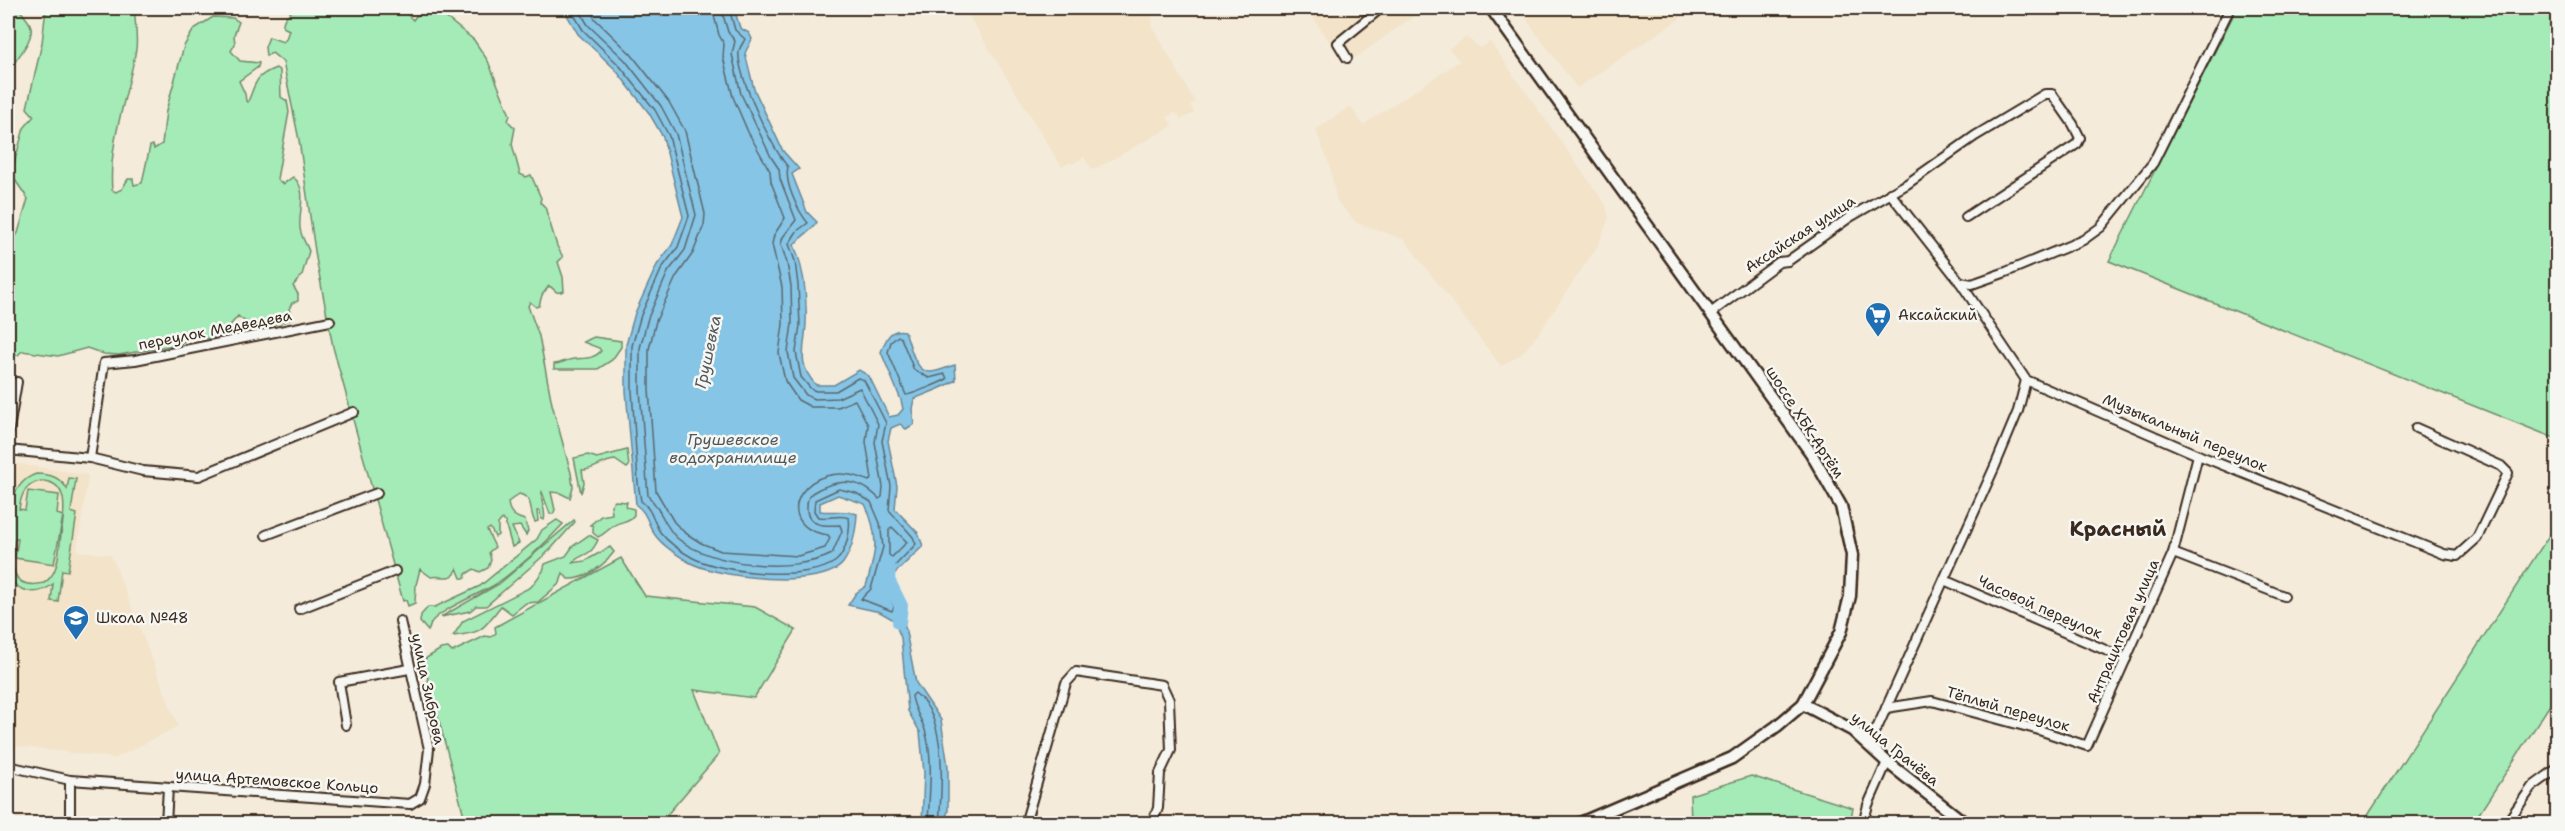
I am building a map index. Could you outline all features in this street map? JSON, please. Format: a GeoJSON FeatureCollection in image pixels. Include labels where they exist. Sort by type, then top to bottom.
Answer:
{"type":"FeatureCollection","features":[{"type":"Feature","properties":{"kind":"main road","name":"шоссе ХБК-Артём"},"geometry":{"type":"LineString","coordinates":[[1491,8],[1712,312],[1811,453],[1841,506],[1852,555],[1850,596],[1841,632],[1803,704],[1732,758],[1578,824]]}},
{"type":"Feature","properties":{"kind":"main road","name":"улица Грачёва"},"geometry":{"type":"LineString","coordinates":[[1803,704],[1852,730],[1867,741],[1887,762],[1966,824]]}},
{"type":"Feature","properties":{"kind":"street"},"geometry":{"type":"LineString","coordinates":[[1347,58],[1338,43],[1381,8]]}},
{"type":"Feature","properties":{"kind":"street"},"geometry":{"type":"LineString","coordinates":[[1960,282],[1972,284],[2006,272],[2083,240],[2101,227],[2153,163],[2230,8]]}},
{"type":"Feature","properties":{"kind":"street","name":"Аксайская улица"},"geometry":{"type":"LineString","coordinates":[[1712,312],[1779,262],[1788,261],[1850,217],[1906,184],[1975,136],[2045,94],[2052,94],[2073,124],[2079,138],[2077,144],[1966,217]]}},
{"type":"Feature","properties":{"kind":"street"},"geometry":{"type":"LineString","coordinates":[[1867,741],[1878,726],[1944,580],[2018,411],[2026,380],[1960,282],[1890,193]]}},
{"type":"Feature","properties":{"kind":"street","name":"переулок Медведева"},"geometry":{"type":"LineString","coordinates":[[90,458],[104,363],[135,360],[330,321]]}},
{"type":"Feature","properties":{"kind":"street","name":"Музыкальный переулок"},"geometry":{"type":"LineString","coordinates":[[2026,380],[2198,454],[2444,554],[2457,556],[2477,538],[2508,472],[2501,466],[2416,428]]}},
{"type":"Feature","properties":{"kind":"street"},"geometry":{"type":"LineString","coordinates":[[8,435],[17,382]]}},
{"type":"Feature","properties":{"kind":"street"},"geometry":{"type":"LineString","coordinates":[[8,450],[90,458],[143,471],[199,476],[228,462],[354,412]]}},
{"type":"Feature","properties":{"kind":"street","name":"Антрацитовая улица"},"geometry":{"type":"LineString","coordinates":[[2087,746],[2173,553],[2198,454]]}},
{"type":"Feature","properties":{"kind":"street"},"geometry":{"type":"LineString","coordinates":[[266,535],[377,494]]}},
{"type":"Feature","properties":{"kind":"street"},"geometry":{"type":"LineString","coordinates":[[2173,553],[2284,596]]}},
{"type":"Feature","properties":{"kind":"street"},"geometry":{"type":"LineString","coordinates":[[298,609],[395,571]]}},
{"type":"Feature","properties":{"kind":"street","name":"Часовой переулок"},"geometry":{"type":"LineString","coordinates":[[1944,580],[2126,659]]}},
{"type":"Feature","properties":{"kind":"street","name":"улица Зиброва"},"geometry":{"type":"LineString","coordinates":[[400,621],[409,669],[429,748],[425,784],[420,798]]}},
{"type":"Feature","properties":{"kind":"street"},"geometry":{"type":"LineString","coordinates":[[346,725],[339,682],[409,669]]}},
{"type":"Feature","properties":{"kind":"street"},"geometry":{"type":"LineString","coordinates":[[1025,824],[1066,683],[1076,672],[1162,685],[1169,700],[1170,750],[1160,773],[1158,808],[1152,824]]}},
{"type":"Feature","properties":{"kind":"street","name":"Тёплый переулок"},"geometry":{"type":"LineString","coordinates":[[1886,708],[1932,701],[2039,730],[2087,746]]}},
{"type":"Feature","properties":{"kind":"street"},"geometry":{"type":"LineString","coordinates":[[1863,824],[1868,805],[1887,762]]}},
{"type":"Feature","properties":{"kind":"street"},"geometry":{"type":"LineString","coordinates":[[8,766],[70,780],[168,787]]}},
{"type":"Feature","properties":{"kind":"street"},"geometry":{"type":"LineString","coordinates":[[2506,824],[2532,787],[2558,768]]}},
{"type":"Feature","properties":{"kind":"street"},"geometry":{"type":"LineString","coordinates":[[70,780],[70,824]]}},
{"type":"Feature","properties":{"kind":"street","name":"улица Артемовское Кольцо"},"geometry":{"type":"LineString","coordinates":[[166,824],[168,787],[410,804],[420,798]]}},
{"type":"Feature","properties":{"kind":"shaded area"},"geometry":{"type":"Polygon","coordinates":[[[967,8],[1151,8],[1153,28],[1195,102],[1190,105],[1194,113],[1181,119],[1176,112],[1167,117],[1172,126],[1093,170],[1084,157],[1062,167],[969,16],[967,8]]]}},
{"type":"Feature","properties":{"kind":"shaded area"},"geometry":{"type":"Polygon","coordinates":[[[1307,8],[1425,8],[1345,65],[1307,8]]]}},
{"type":"Feature","properties":{"kind":"shaded area"},"geometry":{"type":"Polygon","coordinates":[[[1518,8],[1695,8],[1577,88],[1518,8]]]}},
{"type":"Feature","properties":{"kind":"shaded area"},"geometry":{"type":"Polygon","coordinates":[[[1466,37],[1480,48],[1490,42],[1605,204],[1609,217],[1598,245],[1538,334],[1521,354],[1501,366],[1404,239],[1357,223],[1337,201],[1330,166],[1316,130],[1350,106],[1363,125],[1460,61],[1449,49],[1466,37]]]}},
{"type":"Feature","properties":{"kind":"shaded area","name":"Школа №48"},"geometry":{"type":"Polygon","coordinates":[[[11,463],[88,475],[77,551],[111,555],[178,726],[116,758],[8,745],[8,490],[11,463]]]}},
{"type":"Feature","properties":{"kind":"green space"},"geometry":{"type":"Polygon","coordinates":[[[8,8],[19,8],[29,22],[31,30],[28,42],[8,72],[8,8]]]}},
{"type":"Feature","properties":{"kind":"green space"},"geometry":{"type":"Polygon","coordinates":[[[46,8],[135,8],[136,49],[113,154],[112,190],[116,192],[122,189],[128,179],[133,179],[134,185],[142,183],[150,146],[153,145],[154,149],[162,144],[166,111],[177,71],[184,46],[194,29],[213,17],[233,18],[239,22],[234,35],[235,44],[231,51],[240,61],[259,63],[258,67],[239,81],[248,102],[260,77],[276,68],[280,71],[281,97],[287,101],[289,112],[277,179],[283,184],[293,177],[301,188],[300,228],[309,251],[302,275],[293,286],[298,294],[298,301],[292,303],[289,309],[292,319],[256,325],[238,316],[222,335],[204,339],[198,335],[192,336],[180,344],[119,355],[104,354],[87,348],[58,356],[22,351],[18,355],[11,355],[8,349],[8,240],[18,233],[28,199],[11,174],[24,128],[34,116],[27,108],[42,43],[46,8]]]}},
{"type":"Feature","properties":{"kind":"green space"},"geometry":{"type":"Polygon","coordinates":[[[296,8],[401,8],[413,20],[416,16],[425,13],[420,8],[434,8],[474,40],[488,61],[510,115],[508,121],[515,128],[512,144],[520,174],[526,177],[531,175],[563,257],[558,262],[563,277],[564,291],[557,292],[549,286],[542,295],[539,306],[536,307],[530,302],[528,306],[539,336],[552,404],[571,473],[573,487],[570,498],[551,492],[555,510],[553,514],[550,514],[542,492],[544,520],[541,519],[540,511],[537,511],[538,521],[535,522],[529,501],[519,494],[508,502],[513,514],[525,520],[528,531],[526,535],[520,526],[512,527],[519,543],[512,547],[505,522],[502,519],[498,524],[498,535],[495,537],[490,528],[487,530],[495,547],[489,552],[491,560],[488,568],[480,572],[474,569],[466,574],[465,578],[461,578],[457,568],[455,574],[447,577],[431,577],[420,569],[415,603],[408,606],[406,600],[403,601],[333,347],[316,258],[299,140],[283,62],[272,53],[266,56],[265,47],[269,37],[283,42],[286,39],[289,30],[283,27],[284,21],[296,8]]]}},
{"type":"Feature","properties":{"kind":"green space"},"geometry":{"type":"Polygon","coordinates":[[[2237,8],[2557,8],[2557,439],[2109,261],[2237,8]]]}},
{"type":"Feature","properties":{"kind":"green space"},"geometry":{"type":"Polygon","coordinates":[[[594,337],[621,341],[621,347],[612,360],[598,369],[554,369],[554,364],[598,354],[601,351],[599,348],[583,342],[594,337]]]}},
{"type":"Feature","properties":{"kind":"green space"},"geometry":{"type":"Polygon","coordinates":[[[627,450],[629,466],[627,468],[615,460],[582,470],[584,483],[581,493],[574,458],[588,455],[597,458],[627,450]]]}},
{"type":"Feature","properties":{"kind":"green space"},"geometry":{"type":"Polygon","coordinates":[[[36,474],[46,475],[58,479],[67,489],[69,478],[76,479],[71,512],[77,514],[68,571],[62,570],[58,602],[51,601],[53,584],[35,592],[17,587],[8,577],[8,518],[16,491],[24,481],[36,474]],[[36,482],[28,487],[21,499],[19,509],[25,510],[28,491],[59,495],[57,514],[63,516],[54,564],[15,558],[18,539],[15,539],[13,566],[18,579],[24,583],[44,583],[56,568],[64,509],[61,493],[51,482],[36,482]]]}},
{"type":"Feature","properties":{"kind":"green space"},"geometry":{"type":"Polygon","coordinates":[[[615,501],[627,502],[626,507],[634,509],[634,515],[598,537],[593,533],[593,526],[590,525],[601,516],[612,514],[611,505],[615,501]]]}},
{"type":"Feature","properties":{"kind":"green space"},"geometry":{"type":"Polygon","coordinates":[[[557,520],[563,524],[531,556],[496,584],[442,613],[431,623],[428,631],[420,622],[421,615],[428,607],[435,607],[480,586],[537,539],[542,530],[557,520]]]}},
{"type":"Feature","properties":{"kind":"green space"},"geometry":{"type":"Polygon","coordinates":[[[574,520],[575,522],[550,550],[486,606],[476,606],[470,611],[441,617],[499,584],[574,520]]]}},
{"type":"Feature","properties":{"kind":"green space"},"geometry":{"type":"Polygon","coordinates":[[[2557,523],[2557,694],[2473,823],[2363,823],[2557,523]]]}},
{"type":"Feature","properties":{"kind":"green space"},"geometry":{"type":"Polygon","coordinates":[[[589,535],[598,540],[595,546],[572,563],[585,561],[610,547],[614,552],[600,567],[575,579],[568,579],[563,573],[560,583],[538,602],[526,603],[512,614],[501,606],[486,625],[478,631],[453,636],[463,621],[531,587],[543,571],[545,564],[566,556],[573,546],[589,535]]]}},
{"type":"Feature","properties":{"kind":"green space"},"geometry":{"type":"Polygon","coordinates":[[[621,558],[645,596],[755,607],[796,630],[754,698],[694,690],[719,754],[660,823],[466,823],[423,660],[441,649],[448,648],[452,652],[485,636],[491,637],[496,633],[495,627],[621,558]]]}},
{"type":"Feature","properties":{"kind":"green space"},"geometry":{"type":"Polygon","coordinates":[[[1751,776],[1853,808],[1850,823],[1691,823],[1690,795],[1751,776]]]}},
{"type":"Feature","properties":{"kind":"water","name":"Грушевское водохранилище"},"geometry":{"type":"Polygon","coordinates":[[[563,8],[734,8],[740,28],[749,33],[752,39],[745,53],[754,89],[783,151],[799,169],[792,174],[807,212],[817,222],[794,245],[804,283],[806,323],[803,356],[810,377],[816,385],[834,385],[859,370],[869,376],[889,417],[898,415],[903,409],[881,352],[892,333],[905,331],[916,362],[925,371],[933,372],[955,365],[956,380],[914,399],[912,409],[914,424],[906,429],[900,424],[891,428],[888,441],[897,486],[895,509],[918,533],[923,546],[888,580],[901,606],[916,683],[941,720],[948,767],[948,811],[944,823],[922,823],[924,773],[920,732],[908,711],[901,638],[894,620],[880,612],[848,605],[856,593],[866,586],[874,554],[875,536],[865,504],[838,495],[820,503],[820,511],[857,514],[852,546],[843,563],[831,571],[792,579],[743,576],[701,567],[687,561],[658,539],[645,515],[636,505],[626,391],[626,345],[635,313],[657,265],[672,245],[683,217],[663,137],[649,113],[615,69],[578,34],[563,8]]]}},
{"type":"Feature","properties":{"kind":"waterway","name":"Грушевка"},"geometry":{"type":"LineString","coordinates":[[889,567],[888,580],[901,606],[899,622]]}},
{"type":"Feature","properties":{"kind":"place","name":"Аксайский"},"geometry":{"type":"Point","coordinates":[1878,338]}},
{"type":"Feature","properties":{"kind":"place","name":"Школа №48"},"geometry":{"type":"Point","coordinates":[76,641]}},
{"type":"Feature","properties":{"kind":"district","name":"Красный"},"geometry":{"type":"Point","coordinates":[2118,529]}}]}
